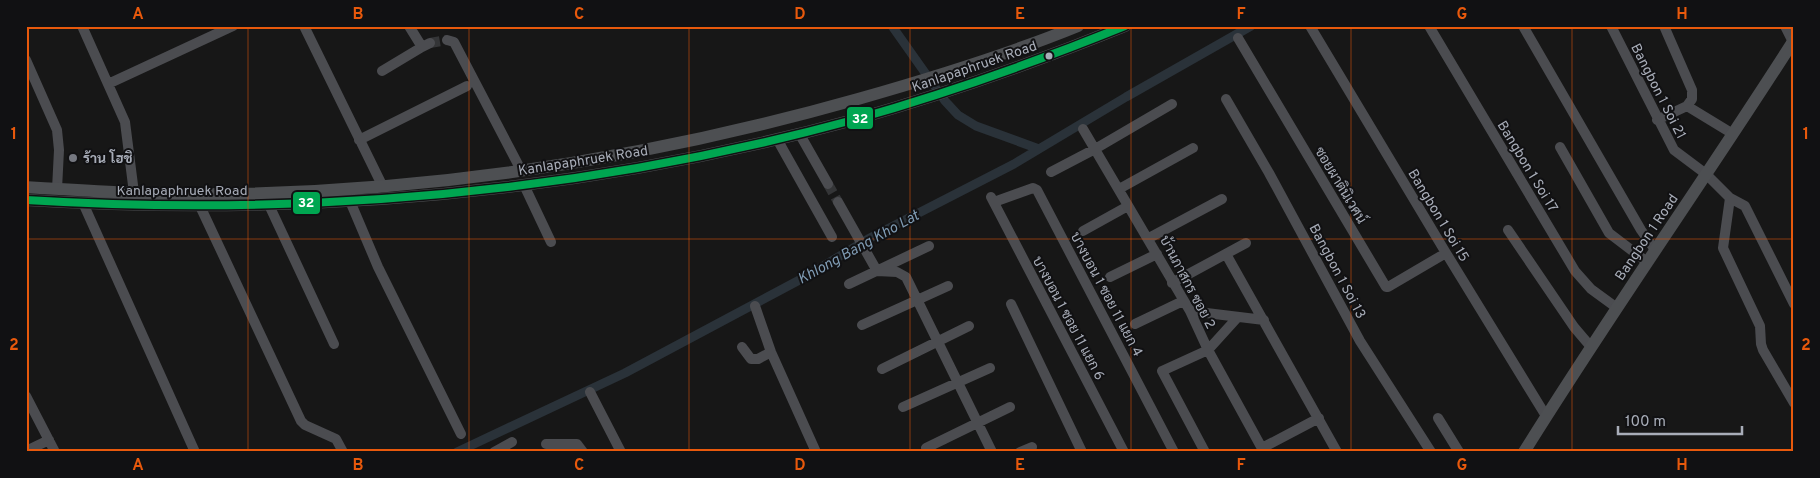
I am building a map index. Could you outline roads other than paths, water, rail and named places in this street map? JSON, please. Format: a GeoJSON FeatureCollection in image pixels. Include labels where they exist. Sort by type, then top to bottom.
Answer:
{"type":"FeatureCollection","features":[{"type":"Feature","properties":{"kind":"main road","name":"Kanlapaphruek Road"},"geometry":{"type":"LineString","coordinates":[[26,188],[134,193],[260,193],[382,186],[521,170],[667,146],[805,114],[924,80],[1078,26]]}},
{"type":"Feature","properties":{"kind":"main road","name":"Kanlapaphruek Road"},"geometry":{"type":"LineString","coordinates":[[26,200],[200,206],[269,205],[452,193],[524,185],[666,162],[776,139],[878,113],[1034,62],[1125,26]]}},
{"type":"Feature","properties":{"kind":"main road","name":"Bangbon 1 Road"},"geometry":{"type":"LineString","coordinates":[[1524,452],[1793,41]]}},
{"type":"Feature","properties":{"kind":"street"},"geometry":{"type":"LineString","coordinates":[[83,26],[125,122],[134,193]]}},
{"type":"Feature","properties":{"kind":"street"},"geometry":{"type":"LineString","coordinates":[[108,84],[233,26]]}},
{"type":"Feature","properties":{"kind":"street"},"geometry":{"type":"LineString","coordinates":[[304,26],[382,186]]}},
{"type":"Feature","properties":{"kind":"street"},"geometry":{"type":"LineString","coordinates":[[382,71],[426,45],[409,26]]}},
{"type":"Feature","properties":{"kind":"street","name":"Bangbon 1 Soi 15"},"geometry":{"type":"LineString","coordinates":[[1310,26],[1546,416]]}},
{"type":"Feature","properties":{"kind":"street","name":"Bangbon 1 Soi 17"},"geometry":{"type":"LineString","coordinates":[[1430,26],[1575,271],[1590,290],[1617,308]]}},
{"type":"Feature","properties":{"kind":"street"},"geometry":{"type":"LineString","coordinates":[[1523,26],[1641,230],[1655,250]]}},
{"type":"Feature","properties":{"kind":"street","name":"Bangbon 1 Soi 21"},"geometry":{"type":"LineString","coordinates":[[1611,26],[1657,120],[1674,150],[1706,174],[1730,198],[1745,206],[1794,304]]}},
{"type":"Feature","properties":{"kind":"street"},"geometry":{"type":"LineString","coordinates":[[1657,120],[1686,106],[1692,99],[1692,90],[1664,26]]}},
{"type":"Feature","properties":{"kind":"street"},"geometry":{"type":"LineString","coordinates":[[1785,26],[1793,41]]}},
{"type":"Feature","properties":{"kind":"street","name":"ซอยผาตินิเวศน์"},"geometry":{"type":"LineString","coordinates":[[1238,38],[1386,287],[1446,253]]}},
{"type":"Feature","properties":{"kind":"street"},"geometry":{"type":"LineString","coordinates":[[447,40],[454,42],[521,170]]}},
{"type":"Feature","properties":{"kind":"street"},"geometry":{"type":"LineString","coordinates":[[26,60],[57,130],[60,150],[57,189]]}},
{"type":"Feature","properties":{"kind":"street"},"geometry":{"type":"LineString","coordinates":[[359,140],[467,86]]}},
{"type":"Feature","properties":{"kind":"street","name":"Bangbon 1 Soi 13"},"geometry":{"type":"LineString","coordinates":[[1226,99],[1269,173],[1356,334],[1431,452]]}},
{"type":"Feature","properties":{"kind":"street"},"geometry":{"type":"LineString","coordinates":[[1051,172],[1095,149],[1172,104]]}},
{"type":"Feature","properties":{"kind":"street"},"geometry":{"type":"LineString","coordinates":[[1686,106],[1733,134]]}},
{"type":"Feature","properties":{"kind":"street","name":"บ้านภาสกร ซอย 2"},"geometry":{"type":"LineString","coordinates":[[1083,129],[1190,311],[1208,350],[1263,450]]}},
{"type":"Feature","properties":{"kind":"street"},"geometry":{"type":"LineString","coordinates":[[799,133],[828,184]]}},
{"type":"Feature","properties":{"kind":"street"},"geometry":{"type":"LineString","coordinates":[[776,139],[832,237]]}},
{"type":"Feature","properties":{"kind":"street"},"geometry":{"type":"LineString","coordinates":[[1560,147],[1609,233],[1647,262]]}},
{"type":"Feature","properties":{"kind":"street"},"geometry":{"type":"LineString","coordinates":[[1119,189],[1193,148]]}},
{"type":"Feature","properties":{"kind":"street"},"geometry":{"type":"LineString","coordinates":[[524,185],[551,242]]}},
{"type":"Feature","properties":{"kind":"street","name":"บางบอน 1 ซอย 11 แยก 4"},"geometry":{"type":"LineString","coordinates":[[992,199],[1033,188],[1037,190],[1174,452]]}},
{"type":"Feature","properties":{"kind":"street"},"geometry":{"type":"LineString","coordinates":[[1148,238],[1222,198]]}},
{"type":"Feature","properties":{"kind":"street"},"geometry":{"type":"LineString","coordinates":[[1730,198],[1723,248],[1760,326],[1763,350],[1794,403]]}},
{"type":"Feature","properties":{"kind":"street","name":"บางบอน 1 ซอย 11 แยก 6"},"geometry":{"type":"LineString","coordinates":[[992,199],[1124,452]]}},
{"type":"Feature","properties":{"kind":"street"},"geometry":{"type":"LineString","coordinates":[[350,201],[378,266],[461,434]]}},
{"type":"Feature","properties":{"kind":"street"},"geometry":{"type":"LineString","coordinates":[[838,202],[877,272]]}},
{"type":"Feature","properties":{"kind":"street"},"geometry":{"type":"LineString","coordinates":[[83,203],[195,452]]}},
{"type":"Feature","properties":{"kind":"street"},"geometry":{"type":"LineString","coordinates":[[269,205],[334,344]]}},
{"type":"Feature","properties":{"kind":"street"},"geometry":{"type":"LineString","coordinates":[[200,206],[301,421],[305,425],[336,439],[343,452]]}},
{"type":"Feature","properties":{"kind":"street"},"geometry":{"type":"LineString","coordinates":[[1083,230],[1128,206]]}},
{"type":"Feature","properties":{"kind":"street"},"geometry":{"type":"LineString","coordinates":[[1508,230],[1574,327],[1591,347]]}},
{"type":"Feature","properties":{"kind":"street"},"geometry":{"type":"LineString","coordinates":[[1172,283],[1246,243]]}},
{"type":"Feature","properties":{"kind":"street"},"geometry":{"type":"LineString","coordinates":[[849,284],[929,246]]}},
{"type":"Feature","properties":{"kind":"street"},"geometry":{"type":"LineString","coordinates":[[1110,278],[1157,254]]}},
{"type":"Feature","properties":{"kind":"street"},"geometry":{"type":"LineString","coordinates":[[1226,254],[1337,452]]}},
{"type":"Feature","properties":{"kind":"street"},"geometry":{"type":"LineString","coordinates":[[877,272],[897,272],[906,276],[992,452]]}},
{"type":"Feature","properties":{"kind":"street"},"geometry":{"type":"LineString","coordinates":[[862,325],[948,286]]}},
{"type":"Feature","properties":{"kind":"street"},"geometry":{"type":"LineString","coordinates":[[1136,324],[1183,301]]}},
{"type":"Feature","properties":{"kind":"street"},"geometry":{"type":"LineString","coordinates":[[1011,304],[1082,452]]}},
{"type":"Feature","properties":{"kind":"street"},"geometry":{"type":"LineString","coordinates":[[755,306],[771,352],[816,452]]}},
{"type":"Feature","properties":{"kind":"street"},"geometry":{"type":"LineString","coordinates":[[1190,311],[1264,320]]}},
{"type":"Feature","properties":{"kind":"street"},"geometry":{"type":"LineString","coordinates":[[1205,452],[1162,371],[1208,350],[1237,318]]}},
{"type":"Feature","properties":{"kind":"street"},"geometry":{"type":"LineString","coordinates":[[882,369],[937,340],[969,326]]}},
{"type":"Feature","properties":{"kind":"street"},"geometry":{"type":"LineString","coordinates":[[742,347],[750,359],[758,359],[771,352]]}},
{"type":"Feature","properties":{"kind":"street"},"geometry":{"type":"LineString","coordinates":[[903,407],[990,368]]}},
{"type":"Feature","properties":{"kind":"street"},"geometry":{"type":"LineString","coordinates":[[590,392],[621,452]]}},
{"type":"Feature","properties":{"kind":"street"},"geometry":{"type":"LineString","coordinates":[[26,396],[55,452]]}},
{"type":"Feature","properties":{"kind":"street"},"geometry":{"type":"LineString","coordinates":[[926,448],[1010,407]]}},
{"type":"Feature","properties":{"kind":"street"},"geometry":{"type":"LineString","coordinates":[[1263,450],[1319,418]]}},
{"type":"Feature","properties":{"kind":"street"},"geometry":{"type":"LineString","coordinates":[[1438,418],[1459,452]]}},
{"type":"Feature","properties":{"kind":"street"},"geometry":{"type":"LineString","coordinates":[[26,451],[49,440]]}},
{"type":"Feature","properties":{"kind":"street"},"geometry":{"type":"LineString","coordinates":[[494,452],[512,442]]}},
{"type":"Feature","properties":{"kind":"street"},"geometry":{"type":"LineString","coordinates":[[546,444],[577,444],[583,452]]}},
{"type":"Feature","properties":{"kind":"street"},"geometry":{"type":"LineString","coordinates":[[1020,452],[1032,446]]}},
{"type":"Feature","properties":{"kind":"waterway"},"geometry":{"type":"LineString","coordinates":[[892,26],[945,101],[958,115],[976,126],[1039,149]]}},
{"type":"Feature","properties":{"kind":"waterway","name":"Khlong Bang Kho Lat"},"geometry":{"type":"LineString","coordinates":[[457,452],[625,373],[805,277],[868,239],[1014,164],[1126,97],[1251,26]]}},
{"type":"Feature","properties":{"kind":"tunnel"},"geometry":{"type":"LineString","coordinates":[[430,43],[447,40]]}},
{"type":"Feature","properties":{"kind":"tunnel"},"geometry":{"type":"LineString","coordinates":[[828,184],[838,202]]}},
{"type":"Feature","properties":{"kind":"place","name":"ร้าน โฮชิ"},"geometry":{"type":"Point","coordinates":[73,158]}}]}
